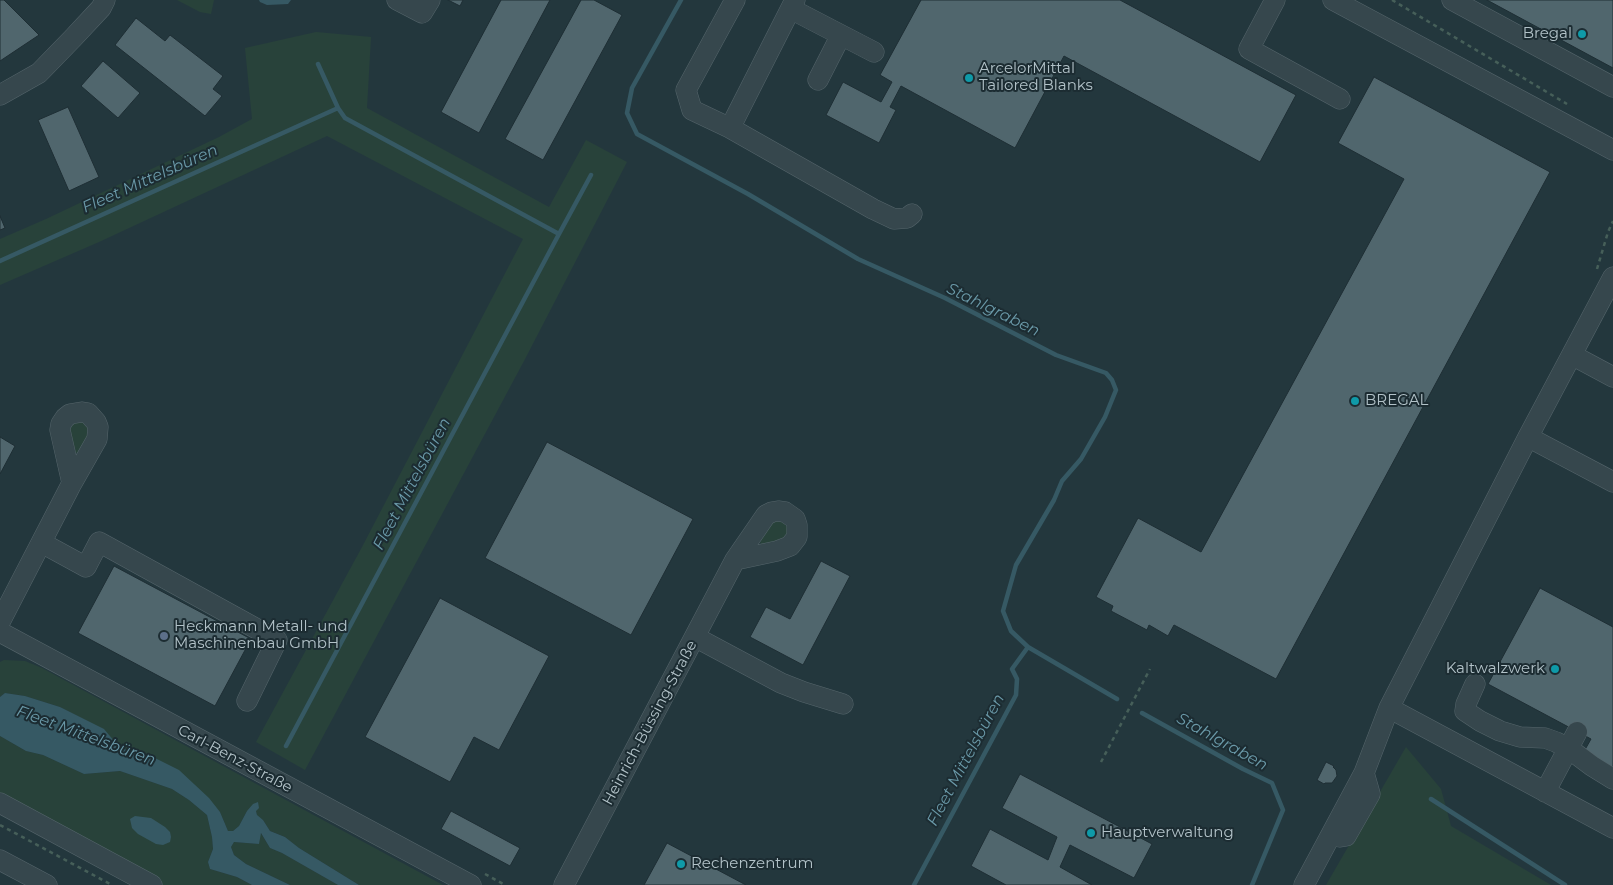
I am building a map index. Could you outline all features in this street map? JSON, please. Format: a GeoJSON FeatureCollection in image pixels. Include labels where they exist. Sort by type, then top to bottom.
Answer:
{"type":"FeatureCollection","features":[{"type":"Feature","properties":{"kind":"street"},"geometry":{"type":"LineString","coordinates":[[0,95],[38,73],[101,8],[105,0]]}},
{"type":"Feature","properties":{"kind":"street"},"geometry":{"type":"LineString","coordinates":[[397,0],[422,14],[430,0]]}},
{"type":"Feature","properties":{"kind":"street"},"geometry":{"type":"LineString","coordinates":[[735,0],[686,90],[692,110],[730,128],[894,219],[907,218],[912,214]]}},
{"type":"Feature","properties":{"kind":"street"},"geometry":{"type":"LineString","coordinates":[[1275,0],[1249,49],[1340,100]]}},
{"type":"Feature","properties":{"kind":"street"},"geometry":{"type":"LineString","coordinates":[[1333,0],[1613,150]]}},
{"type":"Feature","properties":{"kind":"street"},"geometry":{"type":"LineString","coordinates":[[1452,0],[1613,87]]}},
{"type":"Feature","properties":{"kind":"street"},"geometry":{"type":"LineString","coordinates":[[730,128],[793,4],[841,35],[874,52]]}},
{"type":"Feature","properties":{"kind":"street"},"geometry":{"type":"LineString","coordinates":[[818,80],[841,35]]}},
{"type":"Feature","properties":{"kind":"street"},"geometry":{"type":"LineString","coordinates":[[1304,885],[1332,832],[1346,836],[1370,794],[1367,766],[1389,708],[1572,355],[1604,276]]}},
{"type":"Feature","properties":{"kind":"street"},"geometry":{"type":"LineString","coordinates":[[1572,355],[1613,377]]}},
{"type":"Feature","properties":{"kind":"street"},"geometry":{"type":"LineString","coordinates":[[1528,437],[1613,482]]}},
{"type":"Feature","properties":{"kind":"street"},"geometry":{"type":"LineString","coordinates":[[0,622],[72,483]]}},
{"type":"Feature","properties":{"kind":"street"},"geometry":{"type":"LineString","coordinates":[[42,543],[86,567],[99,542],[277,640],[247,701]]}},
{"type":"Feature","properties":{"kind":"street","name":"Heinrich-Büssing-Straße"},"geometry":{"type":"LineString","coordinates":[[564,885],[735,560]]}},
{"type":"Feature","properties":{"kind":"street","name":"Carl-Benz-Straße"},"geometry":{"type":"LineString","coordinates":[[0,632],[471,885]]}},
{"type":"Feature","properties":{"kind":"street"},"geometry":{"type":"LineString","coordinates":[[695,637],[780,683],[843,704]]}},
{"type":"Feature","properties":{"kind":"street"},"geometry":{"type":"LineString","coordinates":[[1475,684],[1465,711],[1500,731],[1520,737],[1573,740],[1592,766],[1613,779]]}},
{"type":"Feature","properties":{"kind":"street"},"geometry":{"type":"LineString","coordinates":[[1389,708],[1613,828]]}},
{"type":"Feature","properties":{"kind":"street"},"geometry":{"type":"LineString","coordinates":[[1545,792],[1573,740]]}},
{"type":"Feature","properties":{"kind":"street"},"geometry":{"type":"LineString","coordinates":[[0,803],[152,885]]}},
{"type":"Feature","properties":{"kind":"street"},"geometry":{"type":"LineString","coordinates":[[0,860],[47,885]]}},
{"type":"Feature","properties":{"kind":"path"},"geometry":{"type":"LineString","coordinates":[[1392,0],[1571,107]]}},
{"type":"Feature","properties":{"kind":"path"},"geometry":{"type":"LineString","coordinates":[[1604,276],[1608,232],[1613,222]]}},
{"type":"Feature","properties":{"kind":"path"},"geometry":{"type":"LineString","coordinates":[[1101,762],[1150,669]]}},
{"type":"Feature","properties":{"kind":"path"},"geometry":{"type":"LineString","coordinates":[[0,825],[112,885]]}},
{"type":"Feature","properties":{"kind":"green space"},"geometry":{"type":"Polygon","coordinates":[[[177,0],[214,0],[211,14],[200,12],[177,0]]]}},
{"type":"Feature","properties":{"kind":"green space"},"geometry":{"type":"Polygon","coordinates":[[[316,32],[371,37],[367,108],[549,207],[586,140],[627,162],[524,361],[305,770],[256,742],[362,547],[523,239],[327,136],[99,242],[0,285],[0,239],[219,137],[252,119],[245,48],[316,32]]]}},
{"type":"Feature","properties":{"kind":"green space"},"geometry":{"type":"Polygon","coordinates":[[[74,422],[85,424],[90,434],[78,453],[74,453],[67,430],[74,422]]]}},
{"type":"Feature","properties":{"kind":"green space"},"geometry":{"type":"Polygon","coordinates":[[[777,520],[784,523],[788,529],[784,540],[762,546],[759,540],[768,524],[777,520]]]}},
{"type":"Feature","properties":{"kind":"green space"},"geometry":{"type":"Polygon","coordinates":[[[4,660],[25,661],[42,668],[443,885],[359,885],[299,848],[285,837],[270,831],[263,820],[257,816],[256,811],[247,811],[239,826],[233,831],[228,831],[220,812],[151,756],[120,748],[103,729],[60,707],[25,696],[5,693],[0,697],[0,662],[4,660]]]}},
{"type":"Feature","properties":{"kind":"green space"},"geometry":{"type":"Polygon","coordinates":[[[0,736],[26,751],[43,755],[84,774],[120,771],[172,789],[207,815],[213,849],[208,862],[210,869],[237,877],[252,885],[163,885],[0,798],[0,736]]]}},
{"type":"Feature","properties":{"kind":"green space"},"geometry":{"type":"Polygon","coordinates":[[[1406,747],[1441,789],[1451,826],[1551,885],[1326,885],[1406,747]]]}},
{"type":"Feature","properties":{"kind":"green space"},"geometry":{"type":"Polygon","coordinates":[[[260,832],[270,848],[338,885],[290,885],[246,864],[234,855],[231,847],[234,842],[259,844],[260,832]]]}},
{"type":"Feature","properties":{"kind":"water"},"geometry":{"type":"Polygon","coordinates":[[[259,0],[291,0],[288,4],[267,5],[259,0]]]}},
{"type":"Feature","properties":{"kind":"water"},"geometry":{"type":"Polygon","coordinates":[[[5,693],[25,696],[60,707],[104,729],[120,748],[151,756],[179,770],[209,798],[220,812],[228,831],[233,831],[239,826],[247,811],[253,804],[258,802],[257,815],[263,820],[270,831],[285,837],[299,848],[359,885],[338,885],[270,848],[261,833],[259,844],[234,842],[231,847],[234,855],[246,864],[290,885],[252,885],[237,877],[210,869],[208,862],[213,849],[207,815],[172,789],[120,771],[84,774],[43,755],[26,751],[0,736],[0,697],[5,693]]]}},
{"type":"Feature","properties":{"kind":"water"},"geometry":{"type":"Polygon","coordinates":[[[135,816],[151,818],[165,827],[170,832],[170,842],[163,845],[156,844],[138,834],[132,828],[130,819],[135,816]]]}},
{"type":"Feature","properties":{"kind":"building"},"geometry":{"type":"Polygon","coordinates":[[[0,0],[4,0],[39,35],[0,61],[0,0]]]}},
{"type":"Feature","properties":{"kind":"building"},"geometry":{"type":"Polygon","coordinates":[[[448,0],[463,0],[460,6],[448,0]]]}},
{"type":"Feature","properties":{"kind":"building"},"geometry":{"type":"Polygon","coordinates":[[[501,0],[550,0],[479,133],[441,112],[501,0]]]}},
{"type":"Feature","properties":{"kind":"building"},"geometry":{"type":"Polygon","coordinates":[[[581,0],[594,0],[622,15],[543,160],[505,139],[581,0]]]}},
{"type":"Feature","properties":{"kind":"building","name":"ArcelorMittal Tailored Blanks"},"geometry":{"type":"Polygon","coordinates":[[[921,0],[1120,0],[1296,95],[1260,162],[1064,56],[1015,148],[901,86],[890,107],[896,110],[879,143],[826,115],[843,82],[881,102],[892,82],[880,75],[921,0]]]}},
{"type":"Feature","properties":{"kind":"building","name":"Bregal"},"geometry":{"type":"Polygon","coordinates":[[[1487,0],[1613,0],[1613,68],[1487,0]]]}},
{"type":"Feature","properties":{"kind":"building"},"geometry":{"type":"Polygon","coordinates":[[[136,18],[165,41],[170,35],[223,76],[213,89],[222,96],[205,116],[115,45],[136,18]]]}},
{"type":"Feature","properties":{"kind":"building"},"geometry":{"type":"Polygon","coordinates":[[[103,61],[140,93],[118,118],[81,86],[103,61]]]}},
{"type":"Feature","properties":{"kind":"building","name":"BREGAL"},"geometry":{"type":"Polygon","coordinates":[[[1374,77],[1550,172],[1276,679],[1174,625],[1168,636],[1149,625],[1147,630],[1111,611],[1113,606],[1096,597],[1138,518],[1201,552],[1404,179],[1338,143],[1374,77]]]}},
{"type":"Feature","properties":{"kind":"building"},"geometry":{"type":"Polygon","coordinates":[[[68,107],[99,177],[69,191],[38,120],[68,107]]]}},
{"type":"Feature","properties":{"kind":"building"},"geometry":{"type":"Polygon","coordinates":[[[0,216],[5,228],[0,230],[0,216]]]}},
{"type":"Feature","properties":{"kind":"building"},"geometry":{"type":"Polygon","coordinates":[[[0,437],[15,446],[0,474],[0,437]]]}},
{"type":"Feature","properties":{"kind":"building"},"geometry":{"type":"Polygon","coordinates":[[[547,442],[693,519],[631,635],[485,558],[547,442]]]}},
{"type":"Feature","properties":{"kind":"building"},"geometry":{"type":"Polygon","coordinates":[[[821,561],[850,576],[803,665],[750,637],[766,607],[790,619],[821,561]]]}},
{"type":"Feature","properties":{"kind":"building","name":"Heckmann Metall- und Maschinenbau GmbH"},"geometry":{"type":"Polygon","coordinates":[[[114,566],[251,639],[215,706],[78,633],[114,566]]]}},
{"type":"Feature","properties":{"kind":"building","name":"Kaltwalzwerk"},"geometry":{"type":"Polygon","coordinates":[[[1540,588],[1613,627],[1613,772],[1582,755],[1591,739],[1488,684],[1540,588]]]}},
{"type":"Feature","properties":{"kind":"building"},"geometry":{"type":"Polygon","coordinates":[[[440,598],[549,656],[499,750],[474,737],[450,782],[365,737],[440,598]]]}},
{"type":"Feature","properties":{"kind":"building"},"geometry":{"type":"Polygon","coordinates":[[[1326,762],[1334,766],[1337,776],[1332,783],[1324,784],[1317,780],[1326,762]]]}},
{"type":"Feature","properties":{"kind":"building","name":"Hauptverwaltung"},"geometry":{"type":"Polygon","coordinates":[[[1020,774],[1152,844],[1134,878],[1070,845],[1060,867],[1092,885],[1006,885],[971,866],[990,829],[1048,860],[1057,837],[1002,808],[1020,774]]]}},
{"type":"Feature","properties":{"kind":"building"},"geometry":{"type":"Polygon","coordinates":[[[451,811],[520,848],[510,866],[441,829],[451,811]]]}},
{"type":"Feature","properties":{"kind":"building","name":"Rechenzentrum"},"geometry":{"type":"Polygon","coordinates":[[[667,843],[746,885],[644,885],[667,843]]]}},
{"type":"Feature","properties":{"kind":"waterway","name":"Stahlgraben"},"geometry":{"type":"LineString","coordinates":[[681,0],[632,88],[627,113],[637,134],[748,194],[858,259],[945,298],[1056,355],[1106,373],[1112,380],[1116,390],[1105,417],[1081,459],[1062,481],[1054,500],[1016,565],[1003,611],[1011,631],[1028,647],[1117,699]]}},
{"type":"Feature","properties":{"kind":"waterway","name":"Fleet Mittelsbüren"},"geometry":{"type":"LineString","coordinates":[[286,746],[559,234],[345,118],[338,108],[318,64]]}},
{"type":"Feature","properties":{"kind":"waterway","name":"Fleet Mittelsbüren"},"geometry":{"type":"LineString","coordinates":[[0,261],[338,108]]}},
{"type":"Feature","properties":{"kind":"waterway","name":"Fleet Mittelsbüren"},"geometry":{"type":"LineString","coordinates":[[559,234],[591,175]]}},
{"type":"Feature","properties":{"kind":"waterway","name":"Fleet Mittelsbüren"},"geometry":{"type":"LineString","coordinates":[[914,885],[1016,695],[1017,679],[1012,669],[1028,647]]}},
{"type":"Feature","properties":{"kind":"waterway","name":"Stahlgraben"},"geometry":{"type":"LineString","coordinates":[[1142,713],[1272,783],[1283,810],[1252,885]]}},
{"type":"Feature","properties":{"kind":"waterway"},"geometry":{"type":"LineString","coordinates":[[1431,799],[1565,885]]}},
{"type":"Feature","properties":{"kind":"place","name":"Bregal"},"geometry":{"type":"Point","coordinates":[1582,34]}},
{"type":"Feature","properties":{"kind":"place","name":"ArcelorMittal Tailored Blanks"},"geometry":{"type":"Point","coordinates":[969,78]}},
{"type":"Feature","properties":{"kind":"place","name":"BREGAL"},"geometry":{"type":"Point","coordinates":[1355,401]}},
{"type":"Feature","properties":{"kind":"place","name":"Heckmann Metall- und Maschinenbau GmbH"},"geometry":{"type":"Point","coordinates":[164,636]}},
{"type":"Feature","properties":{"kind":"place","name":"Kaltwalzwerk"},"geometry":{"type":"Point","coordinates":[1555,669]}},
{"type":"Feature","properties":{"kind":"place","name":"Hauptverwaltung"},"geometry":{"type":"Point","coordinates":[1091,833]}},
{"type":"Feature","properties":{"kind":"place","name":"Rechenzentrum"},"geometry":{"type":"Point","coordinates":[681,864]}}]}
